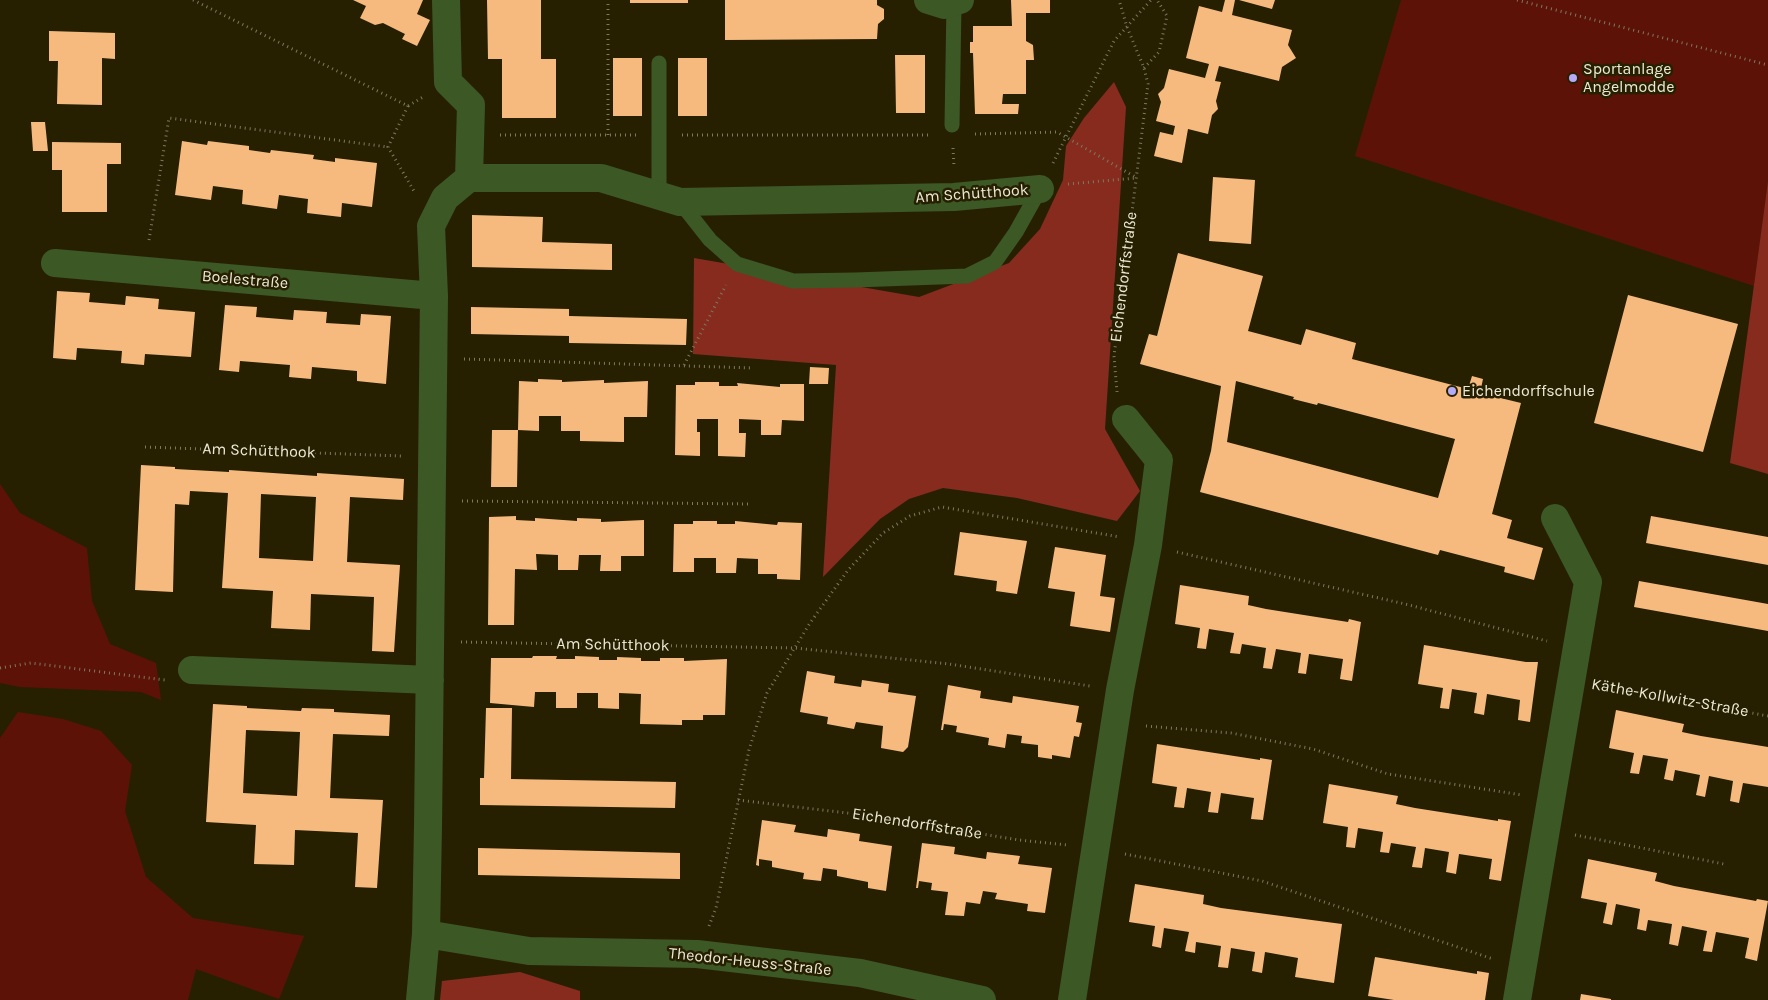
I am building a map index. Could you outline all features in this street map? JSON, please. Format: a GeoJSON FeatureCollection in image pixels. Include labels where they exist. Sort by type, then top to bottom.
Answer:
{"type":"FeatureCollection","features":[{"type":"Feature","properties":{"kind":"street"},"geometry":{"type":"LineString","coordinates":[[420,1000],[426,934],[430,680],[434,296],[431,226],[445,198],[469,178],[471,105],[448,82],[446,0]]}},
{"type":"Feature","properties":{"kind":"street","name":"Am Schütthook"},"geometry":{"type":"LineString","coordinates":[[469,178],[600,178],[670,199],[954,197],[1040,189]]}},
{"type":"Feature","properties":{"kind":"street","name":"Boelestraße"},"geometry":{"type":"LineString","coordinates":[[55,264],[434,296]]}},
{"type":"Feature","properties":{"kind":"street"},"geometry":{"type":"LineString","coordinates":[[1072,1000],[1120,690],[1148,545],[1159,460],[1126,419]]}},
{"type":"Feature","properties":{"kind":"street","name":"Käthe-Kollwitz-Straße"},"geometry":{"type":"LineString","coordinates":[[1517,1000],[1588,582],[1555,518]]}},
{"type":"Feature","properties":{"kind":"street"},"geometry":{"type":"LineString","coordinates":[[192,670],[430,680]]}},
{"type":"Feature","properties":{"kind":"street","name":"Theodor-Heuss-Straße"},"geometry":{"type":"LineString","coordinates":[[426,934],[529,951],[697,954],[860,973],[982,1000]]}},
{"type":"Feature","properties":{"kind":"lane"},"geometry":{"type":"LineString","coordinates":[[947,1],[953,130]]}},
{"type":"Feature","properties":{"kind":"lane"},"geometry":{"type":"LineString","coordinates":[[658,63],[659,135],[670,199]]}},
{"type":"Feature","properties":{"kind":"lane","name":"Am Schütthook"},"geometry":{"type":"LineString","coordinates":[[670,199],[710,240],[737,264],[793,281],[967,276],[995,262],[1016,232],[1040,189]]}},
{"type":"Feature","properties":{"kind":"path"},"geometry":{"type":"LineString","coordinates":[[193,0],[408,106]]}},
{"type":"Feature","properties":{"kind":"path"},"geometry":{"type":"LineString","coordinates":[[608,0],[608,135]]}},
{"type":"Feature","properties":{"kind":"path","name":"Eichendorffstraße"},"geometry":{"type":"LineString","coordinates":[[1119,0],[1148,84],[1114,356],[1119,412],[1126,419]]}},
{"type":"Feature","properties":{"kind":"path"},"geometry":{"type":"LineString","coordinates":[[1040,189],[1114,40],[1151,0]]}},
{"type":"Feature","properties":{"kind":"path"},"geometry":{"type":"LineString","coordinates":[[1144,68],[1159,52],[1167,16],[1157,0]]}},
{"type":"Feature","properties":{"kind":"path"},"geometry":{"type":"LineString","coordinates":[[1517,0],[1768,65]]}},
{"type":"Feature","properties":{"kind":"path"},"geometry":{"type":"LineString","coordinates":[[388,147],[408,106],[448,82]]}},
{"type":"Feature","properties":{"kind":"path"},"geometry":{"type":"LineString","coordinates":[[144,271],[169,118],[388,147]]}},
{"type":"Feature","properties":{"kind":"path"},"geometry":{"type":"LineString","coordinates":[[470,136],[953,130],[1057,132],[1137,178]]}},
{"type":"Feature","properties":{"kind":"path"},"geometry":{"type":"LineString","coordinates":[[953,130],[954,197]]}},
{"type":"Feature","properties":{"kind":"path"},"geometry":{"type":"LineString","coordinates":[[388,147],[433,222]]}},
{"type":"Feature","properties":{"kind":"path"},"geometry":{"type":"LineString","coordinates":[[1040,189],[1076,183],[1137,178]]}},
{"type":"Feature","properties":{"kind":"path"},"geometry":{"type":"LineString","coordinates":[[683,366],[737,264]]}},
{"type":"Feature","properties":{"kind":"path"},"geometry":{"type":"LineString","coordinates":[[433,358],[753,368]]}},
{"type":"Feature","properties":{"kind":"path","name":"Am Schütthook"},"geometry":{"type":"LineString","coordinates":[[145,447],[432,457]]}},
{"type":"Feature","properties":{"kind":"path"},"geometry":{"type":"LineString","coordinates":[[432,501],[750,504]]}},
{"type":"Feature","properties":{"kind":"path"},"geometry":{"type":"LineString","coordinates":[[697,954],[716,908],[749,750],[767,694],[795,648],[848,570],[883,533],[910,516],[942,507],[1114,536],[1405,604],[1577,649]]}},
{"type":"Feature","properties":{"kind":"path","name":"Am Schütthook"},"geometry":{"type":"LineString","coordinates":[[430,642],[795,648]]}},
{"type":"Feature","properties":{"kind":"path"},"geometry":{"type":"LineString","coordinates":[[795,648],[949,664],[1120,690]]}},
{"type":"Feature","properties":{"kind":"path"},"geometry":{"type":"LineString","coordinates":[[0,668],[31,663],[162,681],[192,670]]}},
{"type":"Feature","properties":{"kind":"path","name":"Käthe-Kollwitz-Straße"},"geometry":{"type":"LineString","coordinates":[[1572,680],[1768,716]]}},
{"type":"Feature","properties":{"kind":"path"},"geometry":{"type":"LineString","coordinates":[[1115,723],[1230,733],[1313,750],[1388,774],[1499,793],[1552,798]]}},
{"type":"Feature","properties":{"kind":"path","name":"Eichendorffstraße"},"geometry":{"type":"LineString","coordinates":[[738,800],[864,815],[1019,840],[1096,848],[1262,881],[1523,969]]}},
{"type":"Feature","properties":{"kind":"path"},"geometry":{"type":"LineString","coordinates":[[1547,829],[1724,864]]}},
{"type":"Feature","properties":{"kind":"shaded area","name":"Sportanlage Angelmodde"},"geometry":{"type":"Polygon","coordinates":[[[1401,0],[1768,0],[1768,181],[1754,286],[1355,156],[1401,0]]]}},
{"type":"Feature","properties":{"kind":"shaded area"},"geometry":{"type":"Polygon","coordinates":[[[1114,82],[1126,107],[1105,429],[1140,491],[1117,521],[1017,498],[943,488],[909,499],[880,519],[823,577],[836,365],[693,354],[694,258],[919,297],[1009,263],[1040,229],[1063,180],[1066,146],[1084,118],[1114,82]]]}},
{"type":"Feature","properties":{"kind":"shaded area"},"geometry":{"type":"Polygon","coordinates":[[[1768,181],[1768,474],[1730,463],[1768,181]]]}},
{"type":"Feature","properties":{"kind":"shaded area"},"geometry":{"type":"Polygon","coordinates":[[[0,484],[20,513],[87,548],[92,601],[110,644],[156,663],[161,700],[141,692],[20,687],[0,683],[0,484]]]}},
{"type":"Feature","properties":{"kind":"shaded area"},"geometry":{"type":"Polygon","coordinates":[[[18,712],[63,719],[101,731],[132,765],[125,811],[146,877],[193,918],[304,936],[279,999],[196,969],[188,1000],[0,1000],[0,738],[18,712]]]}},
{"type":"Feature","properties":{"kind":"shaded area"},"geometry":{"type":"Polygon","coordinates":[[[520,972],[580,991],[580,1000],[440,1000],[442,981],[520,972]]]}},
{"type":"Feature","properties":{"kind":"building"},"geometry":{"type":"Polygon","coordinates":[[[353,0],[423,0],[417,14],[430,20],[417,46],[402,39],[405,34],[383,23],[375,25],[360,18],[366,6],[353,0]]]}},
{"type":"Feature","properties":{"kind":"building"},"geometry":{"type":"Polygon","coordinates":[[[487,0],[541,0],[541,59],[556,59],[556,118],[502,118],[502,59],[488,59],[487,0]]]}},
{"type":"Feature","properties":{"kind":"building"},"geometry":{"type":"Polygon","coordinates":[[[630,0],[688,0],[688,3],[630,3],[630,0]]]}},
{"type":"Feature","properties":{"kind":"building"},"geometry":{"type":"Polygon","coordinates":[[[725,0],[877,0],[877,5],[884,9],[884,19],[878,24],[877,39],[725,40],[725,0]]]}},
{"type":"Feature","properties":{"kind":"building"},"geometry":{"type":"Polygon","coordinates":[[[1011,0],[1050,0],[1050,13],[1026,13],[1026,41],[1033,45],[1034,60],[1026,60],[1026,94],[1003,94],[1002,104],[1019,104],[1018,114],[975,114],[973,53],[970,53],[970,42],[973,42],[973,26],[1012,26],[1011,0]]]}},
{"type":"Feature","properties":{"kind":"building"},"geometry":{"type":"Polygon","coordinates":[[[1225,0],[1235,0],[1232,15],[1292,30],[1288,45],[1296,58],[1282,67],[1279,81],[1219,66],[1215,81],[1221,82],[1216,101],[1218,109],[1212,115],[1208,134],[1188,129],[1182,163],[1154,156],[1160,132],[1173,135],[1175,126],[1156,121],[1161,102],[1158,94],[1164,88],[1169,69],[1205,78],[1209,64],[1186,58],[1199,6],[1222,12],[1225,0]]]}},
{"type":"Feature","properties":{"kind":"building"},"geometry":{"type":"Polygon","coordinates":[[[1239,0],[1275,0],[1272,9],[1239,0]]]}},
{"type":"Feature","properties":{"kind":"building"},"geometry":{"type":"Polygon","coordinates":[[[49,31],[115,33],[115,59],[102,58],[102,105],[57,104],[58,61],[49,61],[49,31]]]}},
{"type":"Feature","properties":{"kind":"building"},"geometry":{"type":"Polygon","coordinates":[[[895,55],[925,55],[925,113],[896,113],[895,55]]]}},
{"type":"Feature","properties":{"kind":"building"},"geometry":{"type":"Polygon","coordinates":[[[613,58],[642,58],[642,116],[613,116],[613,58]]]}},
{"type":"Feature","properties":{"kind":"building"},"geometry":{"type":"Polygon","coordinates":[[[678,58],[707,58],[707,116],[678,116],[678,58]]]}},
{"type":"Feature","properties":{"kind":"building"},"geometry":{"type":"Polygon","coordinates":[[[31,122],[45,122],[48,151],[33,151],[31,122]]]}},
{"type":"Feature","properties":{"kind":"building"},"geometry":{"type":"Polygon","coordinates":[[[182,141],[207,145],[208,141],[249,146],[249,150],[270,153],[271,150],[314,155],[313,159],[335,162],[335,158],[377,163],[372,207],[342,203],[341,217],[307,213],[308,199],[279,195],[277,209],[242,204],[243,190],[213,186],[211,200],[175,195],[182,141]]]}},
{"type":"Feature","properties":{"kind":"building"},"geometry":{"type":"Polygon","coordinates":[[[52,142],[121,143],[121,164],[107,164],[107,212],[62,212],[62,170],[52,170],[52,142]]]}},
{"type":"Feature","properties":{"kind":"building"},"geometry":{"type":"Polygon","coordinates":[[[1213,177],[1255,180],[1251,244],[1209,241],[1213,177]]]}},
{"type":"Feature","properties":{"kind":"building"},"geometry":{"type":"Polygon","coordinates":[[[472,215],[543,217],[542,242],[612,244],[612,270],[472,267],[472,215]]]}},
{"type":"Feature","properties":{"kind":"building"},"geometry":{"type":"Polygon","coordinates":[[[1178,253],[1263,276],[1248,331],[1301,345],[1306,329],[1356,343],[1352,359],[1468,389],[1472,376],[1483,379],[1480,393],[1521,403],[1492,514],[1512,520],[1507,538],[1543,548],[1534,580],[1504,572],[1505,567],[1440,550],[1438,555],[1200,492],[1211,451],[1221,386],[1140,364],[1149,334],[1157,336],[1178,253]],[[1236,381],[1227,442],[1438,498],[1455,439],[1318,403],[1317,405],[1293,399],[1294,397],[1236,381]]]}},
{"type":"Feature","properties":{"kind":"building"},"geometry":{"type":"Polygon","coordinates":[[[57,291],[90,293],[89,302],[125,305],[126,296],[159,299],[158,309],[195,312],[191,357],[145,354],[144,365],[121,363],[122,351],[77,348],[76,360],[53,358],[57,291]]]}},
{"type":"Feature","properties":{"kind":"building"},"geometry":{"type":"Polygon","coordinates":[[[1628,295],[1738,324],[1703,452],[1594,423],[1628,295]]]}},
{"type":"Feature","properties":{"kind":"building"},"geometry":{"type":"Polygon","coordinates":[[[225,305],[257,307],[256,317],[293,320],[294,310],[327,312],[326,323],[360,325],[361,314],[391,316],[386,384],[357,381],[357,371],[312,367],[311,379],[289,377],[290,365],[240,361],[239,372],[219,370],[225,305]]]}},
{"type":"Feature","properties":{"kind":"building"},"geometry":{"type":"Polygon","coordinates":[[[471,307],[569,309],[569,316],[687,319],[686,345],[569,343],[569,336],[471,334],[471,307]]]}},
{"type":"Feature","properties":{"kind":"building"},"geometry":{"type":"Polygon","coordinates":[[[810,367],[829,368],[828,384],[809,384],[810,367]]]}},
{"type":"Feature","properties":{"kind":"building"},"geometry":{"type":"Polygon","coordinates":[[[538,379],[562,380],[562,382],[604,380],[604,383],[648,381],[647,417],[624,417],[624,442],[580,441],[580,431],[561,431],[561,416],[539,416],[539,431],[518,430],[519,381],[538,382],[538,379]]]}},
{"type":"Feature","properties":{"kind":"building"},"geometry":{"type":"Polygon","coordinates":[[[695,382],[719,382],[719,386],[738,386],[737,383],[780,387],[780,384],[804,384],[804,421],[782,420],[781,435],[761,435],[761,420],[739,419],[739,433],[746,433],[745,457],[718,456],[718,419],[697,419],[697,432],[700,432],[700,456],[675,455],[676,385],[695,385],[695,382]]]}},
{"type":"Feature","properties":{"kind":"building"},"geometry":{"type":"Polygon","coordinates":[[[492,430],[518,430],[517,487],[491,487],[492,430]]]}},
{"type":"Feature","properties":{"kind":"building"},"geometry":{"type":"Polygon","coordinates":[[[141,465],[229,472],[229,470],[317,476],[317,473],[404,479],[403,500],[350,497],[347,562],[400,565],[394,652],[372,651],[374,597],[311,594],[310,630],[271,628],[273,591],[222,588],[228,493],[190,491],[189,505],[175,504],[173,592],[135,590],[141,465]],[[261,494],[259,558],[313,561],[316,497],[261,494]]]}},
{"type":"Feature","properties":{"kind":"building"},"geometry":{"type":"Polygon","coordinates":[[[516,516],[516,520],[535,521],[535,518],[577,521],[577,518],[601,519],[601,522],[644,520],[644,556],[621,556],[621,571],[600,571],[601,555],[579,555],[578,570],[558,570],[558,555],[536,554],[537,570],[515,569],[514,625],[488,625],[489,517],[516,516]]]}},
{"type":"Feature","properties":{"kind":"building"},"geometry":{"type":"Polygon","coordinates":[[[1651,516],[1768,537],[1768,565],[1646,543],[1651,516]]]}},
{"type":"Feature","properties":{"kind":"building"},"geometry":{"type":"Polygon","coordinates":[[[693,521],[717,521],[717,524],[735,524],[735,521],[777,525],[778,522],[802,523],[800,580],[777,579],[777,574],[758,574],[758,559],[737,558],[736,573],[716,573],[716,558],[694,558],[694,572],[673,572],[674,524],[693,524],[693,521]]]}},
{"type":"Feature","properties":{"kind":"building"},"geometry":{"type":"Polygon","coordinates":[[[960,532],[1027,541],[1017,594],[996,591],[997,581],[954,575],[960,532]]]}},
{"type":"Feature","properties":{"kind":"building"},"geometry":{"type":"Polygon","coordinates":[[[1055,547],[1106,555],[1100,596],[1115,598],[1110,632],[1070,626],[1075,592],[1048,588],[1055,547]]]}},
{"type":"Feature","properties":{"kind":"building"},"geometry":{"type":"Polygon","coordinates":[[[1639,581],[1768,604],[1768,631],[1634,607],[1639,581]]]}},
{"type":"Feature","properties":{"kind":"building"},"geometry":{"type":"Polygon","coordinates":[[[1180,585],[1249,596],[1248,605],[1266,609],[1348,622],[1349,619],[1361,622],[1352,681],[1340,679],[1343,659],[1309,654],[1306,674],[1298,673],[1301,653],[1276,649],[1272,669],[1263,668],[1266,648],[1242,644],[1240,654],[1230,653],[1234,633],[1209,629],[1206,649],[1197,648],[1200,628],[1175,624],[1180,585]]]}},
{"type":"Feature","properties":{"kind":"building"},"geometry":{"type":"Polygon","coordinates":[[[1424,645],[1526,662],[1538,662],[1530,722],[1518,720],[1520,700],[1487,694],[1484,715],[1474,713],[1477,693],[1452,689],[1449,709],[1440,708],[1443,688],[1418,684],[1424,645]]]}},
{"type":"Feature","properties":{"kind":"building"},"geometry":{"type":"Polygon","coordinates":[[[533,656],[557,656],[556,659],[575,659],[575,656],[599,657],[599,660],[617,660],[617,657],[641,658],[641,661],[660,661],[660,658],[684,658],[684,661],[727,659],[725,715],[703,715],[703,720],[682,720],[682,725],[640,724],[641,694],[619,693],[619,709],[598,708],[598,693],[577,693],[577,708],[556,708],[556,692],[535,692],[534,707],[490,703],[491,658],[532,658],[533,656]]]}},
{"type":"Feature","properties":{"kind":"building"},"geometry":{"type":"Polygon","coordinates":[[[807,671],[835,676],[834,683],[861,687],[862,680],[889,684],[888,692],[916,696],[908,747],[903,752],[881,748],[883,726],[856,722],[854,729],[827,724],[828,717],[800,712],[807,671]]]}},
{"type":"Feature","properties":{"kind":"building"},"geometry":{"type":"Polygon","coordinates":[[[948,685],[981,691],[980,698],[1012,703],[1013,696],[1079,706],[1076,722],[1082,723],[1079,737],[1074,736],[1070,758],[1052,755],[1052,759],[1038,757],[1038,745],[1021,743],[1022,736],[1007,734],[1005,748],[988,745],[989,738],[956,732],[957,726],[944,724],[943,730],[941,730],[948,685]]]}},
{"type":"Feature","properties":{"kind":"building"},"geometry":{"type":"Polygon","coordinates":[[[213,704],[301,711],[302,708],[334,709],[334,712],[390,715],[389,736],[333,734],[330,798],[383,800],[377,888],[355,887],[358,833],[295,830],[294,865],[254,864],[256,825],[206,822],[213,704]],[[246,730],[243,793],[297,796],[300,732],[246,730]]]}},
{"type":"Feature","properties":{"kind":"building"},"geometry":{"type":"Polygon","coordinates":[[[486,708],[512,708],[511,779],[676,782],[675,808],[480,805],[480,778],[484,778],[486,708]]]}},
{"type":"Feature","properties":{"kind":"building"},"geometry":{"type":"Polygon","coordinates":[[[1616,710],[1684,724],[1682,732],[1768,747],[1768,787],[1743,783],[1739,803],[1730,801],[1733,781],[1709,776],[1705,797],[1696,795],[1700,775],[1675,770],[1673,781],[1664,779],[1668,759],[1643,755],[1639,774],[1630,773],[1634,753],[1609,748],[1616,710]]]}},
{"type":"Feature","properties":{"kind":"building"},"geometry":{"type":"Polygon","coordinates":[[[1157,744],[1260,760],[1260,758],[1272,760],[1263,820],[1251,819],[1254,798],[1221,793],[1218,813],[1208,812],[1211,792],[1187,788],[1184,808],[1174,807],[1177,787],[1152,783],[1157,744]]]}},
{"type":"Feature","properties":{"kind":"building"},"geometry":{"type":"Polygon","coordinates":[[[1329,784],[1398,796],[1396,804],[1415,808],[1498,821],[1498,819],[1511,821],[1501,881],[1489,879],[1492,859],[1459,854],[1456,874],[1446,872],[1449,852],[1425,848],[1422,868],[1412,867],[1416,847],[1391,843],[1389,853],[1380,852],[1383,832],[1358,828],[1355,848],[1346,847],[1348,827],[1323,823],[1329,784]]]}},
{"type":"Feature","properties":{"kind":"building"},"geometry":{"type":"Polygon","coordinates":[[[762,820],[796,825],[794,832],[827,837],[828,829],[860,834],[859,841],[892,846],[886,891],[868,888],[868,882],[837,876],[837,870],[823,868],[821,881],[803,879],[804,873],[772,867],[772,861],[759,859],[759,866],[756,865],[762,820]]]}},
{"type":"Feature","properties":{"kind":"building"},"geometry":{"type":"Polygon","coordinates":[[[922,843],[955,847],[954,854],[986,859],[987,852],[1020,856],[1018,864],[1052,868],[1045,913],[1027,911],[1028,904],[995,899],[997,893],[983,891],[980,904],[966,902],[964,916],[945,915],[948,892],[931,890],[932,883],[919,881],[918,888],[916,888],[922,843]]]}},
{"type":"Feature","properties":{"kind":"building"},"geometry":{"type":"Polygon","coordinates":[[[478,848],[680,853],[680,879],[478,875],[478,848]]]}},
{"type":"Feature","properties":{"kind":"building"},"geometry":{"type":"Polygon","coordinates":[[[1588,859],[1657,873],[1655,881],[1674,886],[1756,901],[1757,899],[1768,901],[1757,961],[1745,958],[1749,938],[1716,932],[1712,952],[1703,951],[1707,931],[1682,926],[1678,946],[1669,944],[1672,924],[1648,920],[1646,931],[1637,929],[1640,909],[1616,904],[1612,925],[1603,923],[1607,903],[1581,898],[1588,859]]]}},
{"type":"Feature","properties":{"kind":"building"},"geometry":{"type":"Polygon","coordinates":[[[1135,884],[1204,895],[1203,904],[1221,908],[1342,924],[1334,983],[1295,977],[1298,958],[1265,952],[1262,973],[1252,971],[1255,952],[1231,948],[1228,968],[1218,967],[1221,946],[1196,942],[1195,953],[1185,951],[1189,932],[1164,928],[1161,948],[1152,946],[1155,926],[1129,922],[1135,884]]]}},
{"type":"Feature","properties":{"kind":"building"},"geometry":{"type":"Polygon","coordinates":[[[1375,957],[1477,974],[1477,971],[1489,973],[1485,1000],[1394,1000],[1368,996],[1375,957]]]}},
{"type":"Feature","properties":{"kind":"building"},"geometry":{"type":"Polygon","coordinates":[[[1581,994],[1611,999],[1611,1000],[1580,1000],[1581,994]]]}},
{"type":"Feature","properties":{"kind":"place","name":"Sportanlage Angelmodde"},"geometry":{"type":"Point","coordinates":[1573,78]}},
{"type":"Feature","properties":{"kind":"place","name":"Eichendorffschule"},"geometry":{"type":"Point","coordinates":[1452,391]}}]}
